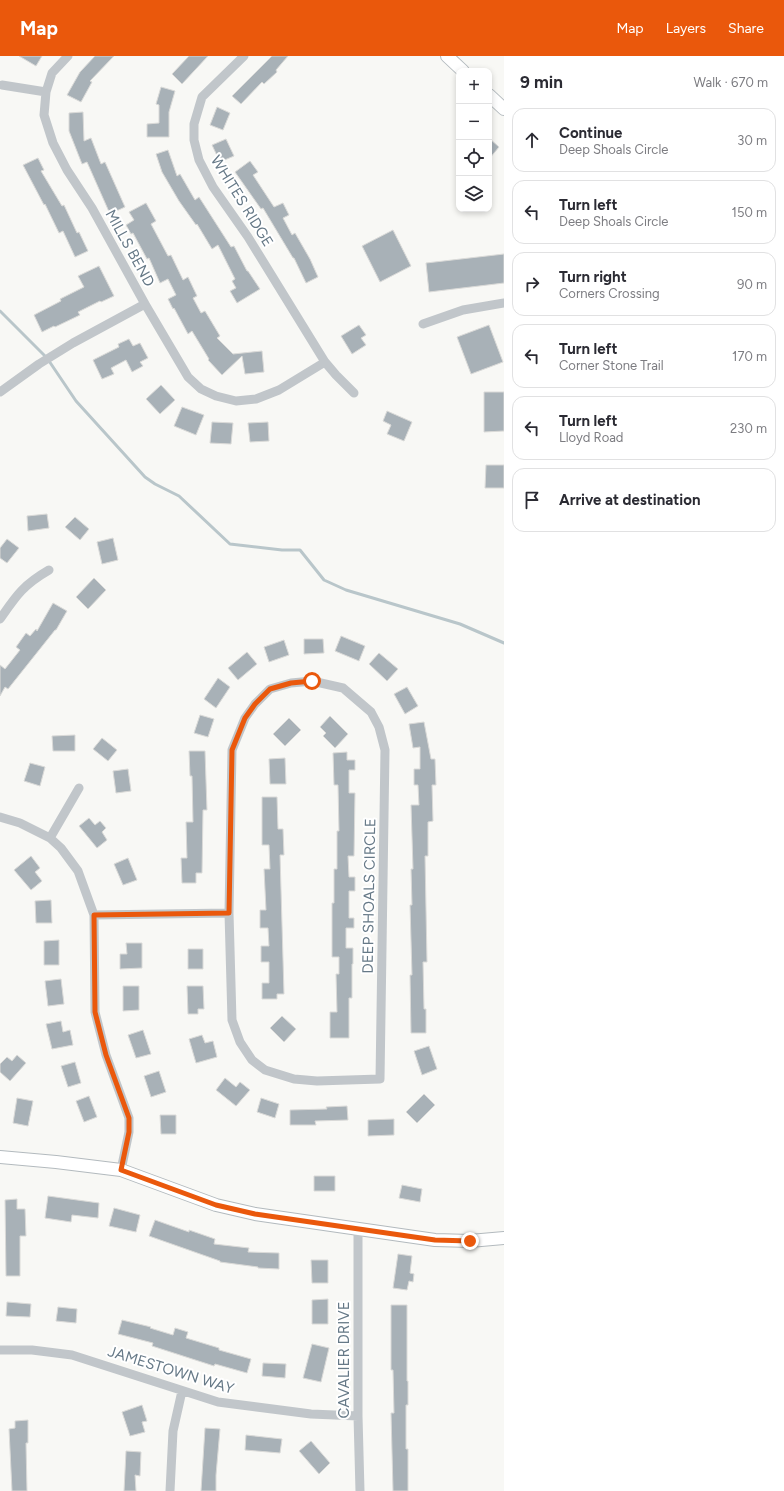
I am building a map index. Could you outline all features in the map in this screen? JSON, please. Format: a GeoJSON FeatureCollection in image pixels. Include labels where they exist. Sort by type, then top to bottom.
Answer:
{"type":"FeatureCollection","features":[{"type":"Feature","properties":{"kind":"street","name":"MILLS BEND"},"geometry":{"type":"LineString","coordinates":[[0,392],[73,343],[145,304],[92,208],[67,170],[53,143],[44,115],[46,92],[52,73],[68,56]]}},
{"type":"Feature","properties":{"kind":"street","name":"WHITES RIDGE"},"geometry":{"type":"LineString","coordinates":[[244,56],[202,97],[194,124],[194,140],[199,160],[213,187],[248,237],[325,362],[354,393]]}},
{"type":"Feature","properties":{"kind":"street"},"geometry":{"type":"LineString","coordinates":[[447,56],[460,68]]}},
{"type":"Feature","properties":{"kind":"street"},"geometry":{"type":"LineString","coordinates":[[2,85],[46,92]]}},
{"type":"Feature","properties":{"kind":"street"},"geometry":{"type":"LineString","coordinates":[[492,98],[504,109]]}},
{"type":"Feature","properties":{"kind":"street"},"geometry":{"type":"LineString","coordinates":[[422,324],[463,310],[504,303]]}},
{"type":"Feature","properties":{"kind":"street"},"geometry":{"type":"LineString","coordinates":[[145,304],[170,349],[188,377],[201,389],[216,396],[236,401],[256,399],[279,390],[325,362]]}},
{"type":"Feature","properties":{"kind":"street"},"geometry":{"type":"LineString","coordinates":[[0,619],[20,591],[33,579],[49,570]]}},
{"type":"Feature","properties":{"kind":"street","name":"DEEP SHOALS CIRCLE"},"geometry":{"type":"LineString","coordinates":[[312,681],[343,688],[371,712],[379,727],[385,750],[380,1079],[294,1080],[265,1070],[252,1060],[240,1042],[232,1020],[229,913],[232,750],[245,718],[255,704],[270,689],[291,683],[312,681]]}},
{"type":"Feature","properties":{"kind":"street"},"geometry":{"type":"LineString","coordinates":[[50,838],[79,788]]}},
{"type":"Feature","properties":{"kind":"street"},"geometry":{"type":"LineString","coordinates":[[0,817],[20,823],[50,838],[61,848],[78,871],[94,915],[95,1012],[106,1055],[129,1118],[129,1132],[121,1170]]}},
{"type":"Feature","properties":{"kind":"street"},"geometry":{"type":"LineString","coordinates":[[94,915],[229,913]]}},
{"type":"Feature","properties":{"kind":"street"},"geometry":{"type":"LineString","coordinates":[[0,1157],[121,1170],[216,1205],[255,1214],[435,1240],[470,1241],[504,1238]]}},
{"type":"Feature","properties":{"kind":"street","name":"CAVALIER DRIVE"},"geometry":{"type":"LineString","coordinates":[[358,1229],[358,1416],[360,1491]]}},
{"type":"Feature","properties":{"kind":"street","name":"JAMESTOWN WAY"},"geometry":{"type":"LineString","coordinates":[[0,1350],[32,1350],[72,1355],[218,1402],[311,1414],[358,1416]]}},
{"type":"Feature","properties":{"kind":"street"},"geometry":{"type":"LineString","coordinates":[[170,1491],[173,1431],[182,1391]]}},
{"type":"Feature","properties":{"kind":"building"},"geometry":{"type":"Polygon","coordinates":[[[19,56],[42,56],[36,66],[19,56]]]}},
{"type":"Feature","properties":{"kind":"building"},"geometry":{"type":"Polygon","coordinates":[[[95,56],[114,56],[90,81],[92,82],[81,102],[67,95],[80,72],[95,56]]]}},
{"type":"Feature","properties":{"kind":"building"},"geometry":{"type":"Polygon","coordinates":[[[189,56],[208,56],[182,84],[172,74],[189,56]]]}},
{"type":"Feature","properties":{"kind":"building"},"geometry":{"type":"Polygon","coordinates":[[[272,56],[288,56],[276,70],[277,72],[264,84],[262,82],[241,104],[232,96],[272,56]]]}},
{"type":"Feature","properties":{"kind":"building"},"geometry":{"type":"Polygon","coordinates":[[[161,87],[175,91],[169,112],[169,137],[147,137],[147,124],[159,123],[159,105],[156,104],[161,87]]]}},
{"type":"Feature","properties":{"kind":"building"},"geometry":{"type":"Polygon","coordinates":[[[217,107],[230,113],[223,130],[210,125],[217,107]]]}},
{"type":"Feature","properties":{"kind":"building"},"geometry":{"type":"Polygon","coordinates":[[[83,112],[84,141],[91,138],[101,164],[105,162],[125,207],[110,214],[87,162],[82,164],[69,131],[69,113],[83,112]]]}},
{"type":"Feature","properties":{"kind":"building"},"geometry":{"type":"Polygon","coordinates":[[[226,139],[234,156],[220,162],[212,145],[226,139]]]}},
{"type":"Feature","properties":{"kind":"building"},"geometry":{"type":"Polygon","coordinates":[[[492,141],[499,147],[492,155],[492,141]]]}},
{"type":"Feature","properties":{"kind":"building"},"geometry":{"type":"Polygon","coordinates":[[[168,150],[177,176],[180,174],[195,200],[199,197],[231,247],[234,246],[247,271],[260,289],[237,303],[230,291],[236,288],[232,281],[235,279],[218,245],[212,249],[197,224],[196,225],[179,201],[162,172],[156,154],[168,150]]]}},
{"type":"Feature","properties":{"kind":"building"},"geometry":{"type":"Polygon","coordinates":[[[38,158],[44,170],[41,171],[62,206],[64,205],[77,233],[79,232],[88,251],[75,257],[63,231],[59,233],[23,165],[38,158]]]}},
{"type":"Feature","properties":{"kind":"building"},"geometry":{"type":"Polygon","coordinates":[[[250,161],[258,172],[253,175],[274,207],[283,203],[289,215],[283,218],[292,235],[295,233],[310,259],[318,277],[306,283],[294,258],[263,208],[261,209],[235,172],[250,161]]]}},
{"type":"Feature","properties":{"kind":"building"},"geometry":{"type":"Polygon","coordinates":[[[146,203],[156,221],[151,224],[168,256],[171,255],[183,280],[188,277],[197,296],[193,298],[201,313],[205,311],[220,336],[217,338],[233,354],[262,351],[264,372],[245,374],[242,356],[222,375],[208,360],[209,359],[192,331],[188,334],[168,299],[176,295],[168,279],[160,283],[149,258],[147,259],[133,233],[131,234],[126,225],[134,220],[129,212],[146,203]]]}},
{"type":"Feature","properties":{"kind":"building"},"geometry":{"type":"Polygon","coordinates":[[[393,230],[411,266],[380,282],[362,246],[393,230]]]}},
{"type":"Feature","properties":{"kind":"building"},"geometry":{"type":"Polygon","coordinates":[[[504,254],[504,283],[429,292],[426,263],[504,254]]]}},
{"type":"Feature","properties":{"kind":"building"},"geometry":{"type":"Polygon","coordinates":[[[99,266],[114,296],[78,312],[80,315],[42,332],[34,315],[61,301],[60,299],[84,287],[78,276],[99,266]]]}},
{"type":"Feature","properties":{"kind":"building"},"geometry":{"type":"Polygon","coordinates":[[[359,325],[366,335],[361,338],[366,345],[352,354],[341,336],[359,325]]]}},
{"type":"Feature","properties":{"kind":"building"},"geometry":{"type":"Polygon","coordinates":[[[489,325],[503,362],[471,374],[457,337],[489,325]]]}},
{"type":"Feature","properties":{"kind":"building"},"geometry":{"type":"Polygon","coordinates":[[[129,339],[133,346],[140,343],[148,358],[140,362],[143,366],[132,372],[126,360],[111,368],[114,374],[102,379],[93,360],[119,347],[118,344],[129,339]]]}},
{"type":"Feature","properties":{"kind":"building"},"geometry":{"type":"Polygon","coordinates":[[[161,385],[175,400],[160,414],[146,399],[161,385]]]}},
{"type":"Feature","properties":{"kind":"building"},"geometry":{"type":"Polygon","coordinates":[[[484,392],[504,392],[504,431],[484,432],[484,392]]]}},
{"type":"Feature","properties":{"kind":"building"},"geometry":{"type":"Polygon","coordinates":[[[182,407],[204,415],[196,435],[174,426],[182,407]]]}},
{"type":"Feature","properties":{"kind":"building"},"geometry":{"type":"Polygon","coordinates":[[[387,411],[412,422],[404,441],[387,434],[391,425],[383,421],[387,411]]]}},
{"type":"Feature","properties":{"kind":"building"},"geometry":{"type":"Polygon","coordinates":[[[212,422],[233,423],[231,444],[210,443],[212,422]]]}},
{"type":"Feature","properties":{"kind":"building"},"geometry":{"type":"Polygon","coordinates":[[[268,422],[269,441],[250,442],[248,423],[268,422]]]}},
{"type":"Feature","properties":{"kind":"building"},"geometry":{"type":"Polygon","coordinates":[[[486,465],[504,465],[504,488],[485,488],[486,465]]]}},
{"type":"Feature","properties":{"kind":"building"},"geometry":{"type":"Polygon","coordinates":[[[47,514],[49,528],[28,531],[27,516],[47,514]]]}},
{"type":"Feature","properties":{"kind":"building"},"geometry":{"type":"Polygon","coordinates":[[[75,517],[89,529],[80,540],[65,527],[75,517]]]}},
{"type":"Feature","properties":{"kind":"building"},"geometry":{"type":"Polygon","coordinates":[[[113,538],[118,560],[102,564],[97,542],[113,538]]]}},
{"type":"Feature","properties":{"kind":"building"},"geometry":{"type":"Polygon","coordinates":[[[7,539],[19,548],[7,563],[0,558],[0,548],[7,539]]]}},
{"type":"Feature","properties":{"kind":"building"},"geometry":{"type":"Polygon","coordinates":[[[94,578],[106,590],[88,609],[76,597],[94,578]]]}},
{"type":"Feature","properties":{"kind":"building"},"geometry":{"type":"Polygon","coordinates":[[[53,603],[67,611],[56,630],[8,689],[5,687],[0,696],[0,665],[5,669],[20,650],[16,647],[26,633],[30,636],[36,629],[37,631],[53,603]]]}},
{"type":"Feature","properties":{"kind":"building"},"geometry":{"type":"Polygon","coordinates":[[[341,636],[365,646],[359,661],[335,651],[341,636]]]}},
{"type":"Feature","properties":{"kind":"building"},"geometry":{"type":"Polygon","coordinates":[[[304,639],[323,639],[324,653],[304,654],[304,639]]]}},
{"type":"Feature","properties":{"kind":"building"},"geometry":{"type":"Polygon","coordinates":[[[284,640],[289,655],[269,662],[264,647],[284,640]]]}},
{"type":"Feature","properties":{"kind":"building"},"geometry":{"type":"Polygon","coordinates":[[[247,652],[257,664],[238,680],[228,668],[247,652]]]}},
{"type":"Feature","properties":{"kind":"building"},"geometry":{"type":"Polygon","coordinates":[[[379,653],[398,669],[387,681],[369,664],[379,653]]]}},
{"type":"Feature","properties":{"kind":"building"},"geometry":{"type":"Polygon","coordinates":[[[218,678],[230,687],[216,708],[204,699],[218,678]]]}},
{"type":"Feature","properties":{"kind":"building"},"geometry":{"type":"Polygon","coordinates":[[[407,687],[418,706],[405,714],[394,694],[407,687]]]}},
{"type":"Feature","properties":{"kind":"building"},"geometry":{"type":"Polygon","coordinates":[[[200,715],[214,719],[208,737],[194,733],[200,715]]]}},
{"type":"Feature","properties":{"kind":"building"},"geometry":{"type":"Polygon","coordinates":[[[330,716],[348,734],[335,748],[323,736],[326,733],[320,727],[330,716]]]}},
{"type":"Feature","properties":{"kind":"building"},"geometry":{"type":"Polygon","coordinates":[[[289,718],[301,730],[285,746],[273,734],[289,718]]]}},
{"type":"Feature","properties":{"kind":"building"},"geometry":{"type":"Polygon","coordinates":[[[424,722],[431,759],[435,759],[436,785],[432,785],[433,821],[428,822],[428,856],[425,856],[427,962],[423,962],[426,1033],[411,1033],[410,975],[412,975],[410,905],[412,905],[411,869],[413,869],[411,805],[419,805],[418,785],[414,785],[414,769],[420,769],[420,747],[413,748],[409,724],[424,722]]]}},
{"type":"Feature","properties":{"kind":"building"},"geometry":{"type":"Polygon","coordinates":[[[75,735],[75,751],[53,751],[52,736],[75,735]]]}},
{"type":"Feature","properties":{"kind":"building"},"geometry":{"type":"Polygon","coordinates":[[[102,738],[117,750],[108,761],[93,749],[102,738]]]}},
{"type":"Feature","properties":{"kind":"building"},"geometry":{"type":"Polygon","coordinates":[[[189,751],[205,751],[207,810],[203,810],[202,873],[196,873],[196,883],[182,883],[181,858],[187,858],[186,822],[193,822],[192,776],[190,776],[189,751]]]}},
{"type":"Feature","properties":{"kind":"building"},"geometry":{"type":"Polygon","coordinates":[[[347,752],[347,760],[355,760],[355,770],[349,770],[349,793],[355,793],[354,856],[348,856],[349,877],[355,877],[355,891],[349,891],[349,918],[354,918],[354,928],[346,928],[346,948],[353,948],[352,998],[349,998],[349,1038],[330,1038],[330,1012],[337,1012],[336,974],[339,974],[339,957],[332,957],[332,903],[334,903],[334,869],[337,869],[337,831],[339,831],[338,785],[334,785],[333,753],[347,752]]]}},
{"type":"Feature","properties":{"kind":"building"},"geometry":{"type":"Polygon","coordinates":[[[285,758],[286,784],[270,784],[269,759],[285,758]]]}},
{"type":"Feature","properties":{"kind":"building"},"geometry":{"type":"Polygon","coordinates":[[[30,763],[45,767],[40,786],[24,781],[30,763]]]}},
{"type":"Feature","properties":{"kind":"building"},"geometry":{"type":"Polygon","coordinates":[[[128,769],[131,791],[116,793],[113,771],[128,769]]]}},
{"type":"Feature","properties":{"kind":"building"},"geometry":{"type":"Polygon","coordinates":[[[262,797],[277,797],[278,829],[283,829],[284,855],[280,855],[284,994],[277,994],[277,999],[262,999],[262,983],[269,983],[269,962],[261,962],[261,946],[269,946],[268,928],[260,928],[260,910],[266,910],[264,869],[270,869],[269,845],[262,845],[262,797]]]}},
{"type":"Feature","properties":{"kind":"building"},"geometry":{"type":"Polygon","coordinates":[[[89,818],[95,825],[100,821],[106,828],[102,832],[107,840],[97,848],[79,826],[89,818]]]}},
{"type":"Feature","properties":{"kind":"building"},"geometry":{"type":"Polygon","coordinates":[[[31,856],[40,868],[35,872],[42,881],[31,890],[14,870],[31,856]]]}},
{"type":"Feature","properties":{"kind":"building"},"geometry":{"type":"Polygon","coordinates":[[[128,858],[137,880],[123,885],[114,864],[128,858]]]}},
{"type":"Feature","properties":{"kind":"building"},"geometry":{"type":"Polygon","coordinates":[[[51,900],[52,923],[36,923],[35,901],[51,900]]]}},
{"type":"Feature","properties":{"kind":"building"},"geometry":{"type":"Polygon","coordinates":[[[59,940],[59,965],[44,965],[44,941],[59,940]]]}},
{"type":"Feature","properties":{"kind":"building"},"geometry":{"type":"Polygon","coordinates":[[[126,943],[142,943],[142,968],[120,969],[120,954],[127,954],[126,943]]]}},
{"type":"Feature","properties":{"kind":"building"},"geometry":{"type":"Polygon","coordinates":[[[188,949],[203,949],[203,969],[188,969],[188,949]]]}},
{"type":"Feature","properties":{"kind":"building"},"geometry":{"type":"Polygon","coordinates":[[[61,979],[64,1004],[48,1006],[45,981],[61,979]]]}},
{"type":"Feature","properties":{"kind":"building"},"geometry":{"type":"Polygon","coordinates":[[[123,986],[139,986],[139,1010],[123,1011],[123,986]]]}},
{"type":"Feature","properties":{"kind":"building"},"geometry":{"type":"Polygon","coordinates":[[[187,986],[203,986],[204,1009],[198,1009],[198,1014],[188,1014],[187,986]]]}},
{"type":"Feature","properties":{"kind":"building"},"geometry":{"type":"Polygon","coordinates":[[[282,1016],[296,1029],[284,1042],[270,1028],[282,1016]]]}},
{"type":"Feature","properties":{"kind":"building"},"geometry":{"type":"Polygon","coordinates":[[[61,1021],[63,1032],[70,1030],[73,1045],[52,1049],[46,1024],[61,1021]]]}},
{"type":"Feature","properties":{"kind":"building"},"geometry":{"type":"Polygon","coordinates":[[[143,1030],[151,1054],[136,1058],[128,1035],[143,1030]]]}},
{"type":"Feature","properties":{"kind":"building"},"geometry":{"type":"Polygon","coordinates":[[[202,1035],[205,1043],[213,1041],[217,1057],[196,1063],[189,1039],[202,1035]]]}},
{"type":"Feature","properties":{"kind":"building"},"geometry":{"type":"Polygon","coordinates":[[[429,1046],[437,1069],[422,1075],[414,1051],[429,1046]]]}},
{"type":"Feature","properties":{"kind":"building"},"geometry":{"type":"Polygon","coordinates":[[[17,1055],[26,1063],[10,1081],[0,1072],[0,1064],[7,1057],[12,1061],[17,1055]]]}},
{"type":"Feature","properties":{"kind":"building"},"geometry":{"type":"Polygon","coordinates":[[[75,1062],[81,1083],[68,1087],[61,1066],[75,1062]]]}},
{"type":"Feature","properties":{"kind":"building"},"geometry":{"type":"Polygon","coordinates":[[[159,1071],[166,1092],[151,1097],[144,1076],[159,1071]]]}},
{"type":"Feature","properties":{"kind":"building"},"geometry":{"type":"Polygon","coordinates":[[[225,1078],[236,1087],[240,1082],[250,1090],[236,1106],[216,1090],[225,1078]]]}},
{"type":"Feature","properties":{"kind":"building"},"geometry":{"type":"Polygon","coordinates":[[[424,1094],[435,1105],[417,1123],[406,1112],[424,1094]]]}},
{"type":"Feature","properties":{"kind":"building"},"geometry":{"type":"Polygon","coordinates":[[[89,1096],[97,1117],[84,1122],[76,1101],[89,1096]]]}},
{"type":"Feature","properties":{"kind":"building"},"geometry":{"type":"Polygon","coordinates":[[[17,1098],[33,1101],[28,1126],[13,1123],[17,1098]]]}},
{"type":"Feature","properties":{"kind":"building"},"geometry":{"type":"Polygon","coordinates":[[[261,1098],[279,1104],[275,1118],[257,1112],[261,1098]]]}},
{"type":"Feature","properties":{"kind":"building"},"geometry":{"type":"Polygon","coordinates":[[[347,1106],[348,1120],[315,1121],[316,1125],[290,1125],[290,1110],[327,1109],[326,1107],[347,1106]]]}},
{"type":"Feature","properties":{"kind":"building"},"geometry":{"type":"Polygon","coordinates":[[[160,1115],[176,1115],[176,1134],[161,1134],[160,1115]]]}},
{"type":"Feature","properties":{"kind":"building"},"geometry":{"type":"Polygon","coordinates":[[[394,1119],[394,1135],[368,1136],[368,1120],[394,1119]]]}},
{"type":"Feature","properties":{"kind":"building"},"geometry":{"type":"Polygon","coordinates":[[[314,1176],[335,1176],[335,1191],[314,1191],[314,1176]]]}},
{"type":"Feature","properties":{"kind":"building"},"geometry":{"type":"Polygon","coordinates":[[[402,1185],[422,1189],[420,1202],[399,1198],[402,1185]]]}},
{"type":"Feature","properties":{"kind":"building"},"geometry":{"type":"Polygon","coordinates":[[[48,1196],[99,1203],[98,1218],[72,1215],[71,1222],[45,1218],[48,1196]]]}},
{"type":"Feature","properties":{"kind":"building"},"geometry":{"type":"Polygon","coordinates":[[[17,1199],[17,1209],[25,1209],[26,1236],[20,1236],[20,1276],[6,1276],[5,1200],[17,1199]]]}},
{"type":"Feature","properties":{"kind":"building"},"geometry":{"type":"Polygon","coordinates":[[[114,1208],[140,1215],[136,1232],[109,1226],[114,1208]]]}},
{"type":"Feature","properties":{"kind":"building"},"geometry":{"type":"Polygon","coordinates":[[[155,1220],[215,1239],[214,1244],[249,1248],[248,1252],[279,1253],[279,1269],[258,1268],[220,1262],[149,1236],[155,1220]]]}},
{"type":"Feature","properties":{"kind":"building"},"geometry":{"type":"Polygon","coordinates":[[[398,1254],[412,1256],[410,1273],[414,1274],[413,1282],[409,1281],[407,1290],[393,1288],[398,1254]]]}},
{"type":"Feature","properties":{"kind":"building"},"geometry":{"type":"Polygon","coordinates":[[[311,1260],[328,1260],[328,1283],[312,1283],[311,1260]]]}},
{"type":"Feature","properties":{"kind":"building"},"geometry":{"type":"Polygon","coordinates":[[[328,1299],[328,1324],[312,1324],[312,1300],[328,1299]]]}},
{"type":"Feature","properties":{"kind":"building"},"geometry":{"type":"Polygon","coordinates":[[[7,1302],[31,1304],[30,1317],[6,1316],[7,1302]]]}},
{"type":"Feature","properties":{"kind":"building"},"geometry":{"type":"Polygon","coordinates":[[[391,1305],[407,1305],[408,1405],[406,1405],[406,1449],[408,1449],[408,1491],[393,1491],[391,1413],[394,1413],[393,1370],[391,1370],[391,1305]]]}},
{"type":"Feature","properties":{"kind":"building"},"geometry":{"type":"Polygon","coordinates":[[[58,1307],[77,1309],[76,1323],[56,1321],[58,1307]]]}},
{"type":"Feature","properties":{"kind":"building"},"geometry":{"type":"Polygon","coordinates":[[[122,1320],[151,1327],[150,1328],[173,1335],[175,1328],[188,1332],[186,1338],[219,1348],[219,1350],[251,1359],[247,1373],[215,1364],[214,1366],[152,1346],[153,1343],[118,1334],[122,1320]]]}},
{"type":"Feature","properties":{"kind":"building"},"geometry":{"type":"Polygon","coordinates":[[[312,1344],[329,1348],[321,1382],[303,1378],[312,1344]]]}},
{"type":"Feature","properties":{"kind":"building"},"geometry":{"type":"Polygon","coordinates":[[[263,1363],[286,1364],[285,1378],[262,1376],[263,1363]]]}},
{"type":"Feature","properties":{"kind":"building"},"geometry":{"type":"Polygon","coordinates":[[[142,1405],[147,1421],[142,1422],[145,1432],[130,1436],[122,1412],[142,1405]]]}},
{"type":"Feature","properties":{"kind":"building"},"geometry":{"type":"Polygon","coordinates":[[[28,1420],[28,1443],[26,1443],[27,1491],[12,1491],[9,1429],[15,1428],[15,1421],[28,1420]]]}},
{"type":"Feature","properties":{"kind":"building"},"geometry":{"type":"Polygon","coordinates":[[[205,1428],[220,1429],[216,1491],[201,1491],[205,1428]]]}},
{"type":"Feature","properties":{"kind":"building"},"geometry":{"type":"Polygon","coordinates":[[[246,1435],[282,1439],[280,1453],[245,1450],[246,1435]]]}},
{"type":"Feature","properties":{"kind":"building"},"geometry":{"type":"Polygon","coordinates":[[[311,1441],[330,1463],[319,1474],[299,1451],[311,1441]]]}},
{"type":"Feature","properties":{"kind":"building"},"geometry":{"type":"Polygon","coordinates":[[[126,1451],[141,1452],[140,1476],[135,1475],[136,1491],[124,1491],[126,1451]]]}},
{"type":"Feature","properties":{"kind":"waterway"},"geometry":{"type":"LineString","coordinates":[[0,311],[47,358],[76,401],[145,477],[155,484],[179,496],[230,544],[282,550],[300,550],[324,580],[346,590],[460,624],[504,643]]}},
{"type":"Feature","properties":{"kind":"route"},"geometry":{"type":"LineString","coordinates":[[312,681],[291,683],[270,689],[255,704],[245,718],[232,750],[229,913],[94,915],[95,1012],[106,1055],[129,1118],[129,1132],[121,1170],[216,1205],[255,1214],[435,1240],[470,1241]]}}]}
